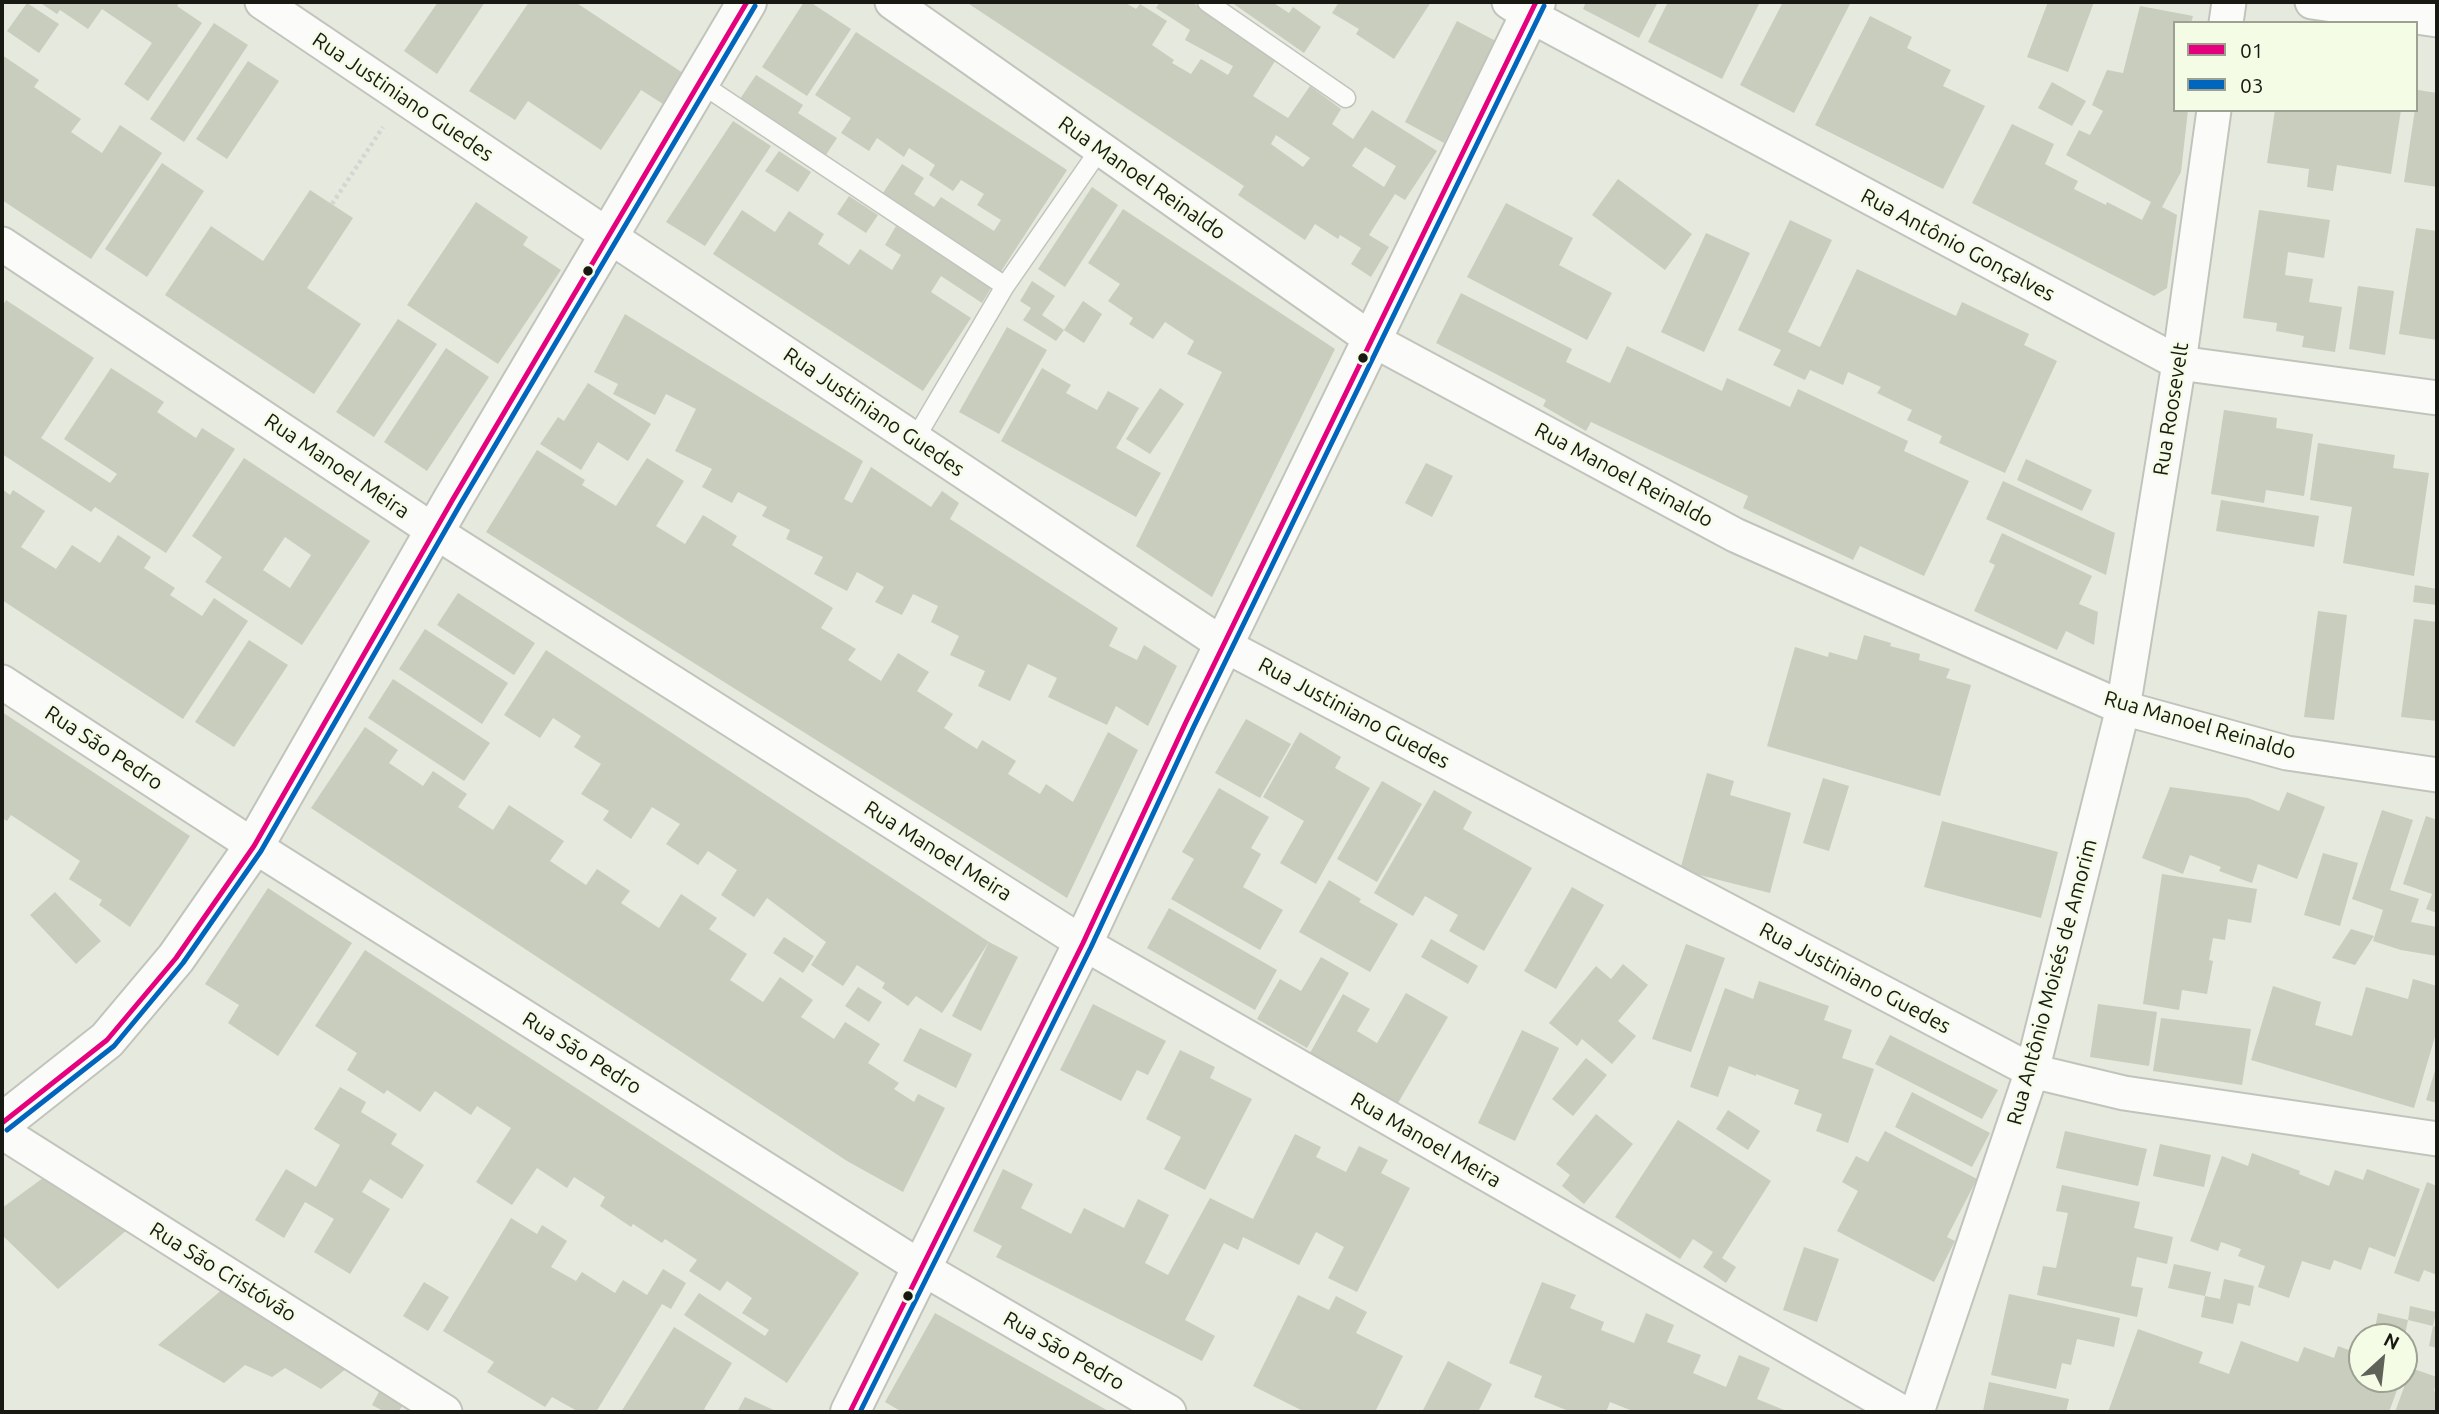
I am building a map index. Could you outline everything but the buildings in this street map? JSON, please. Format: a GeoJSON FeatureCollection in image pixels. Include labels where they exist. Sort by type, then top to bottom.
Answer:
{"type":"FeatureCollection","features":[{"type":"Feature","properties":{"kind":"main road"},"geometry":{"type":"LineString","coordinates":[[2,1123],[107,1040],[176,958],[254,846],[434,531],[747,2]]}},
{"type":"Feature","properties":{"kind":"main road"},"geometry":{"type":"LineString","coordinates":[[850,1412],[1083,943],[1186,722],[1371,340],[1525,6]]}},
{"type":"Feature","properties":{"kind":"street","name":"Rua Justiniano Guedes"},"geometry":{"type":"LineString","coordinates":[[262,2],[1224,645],[2032,1071],[2124,1093],[2437,1139]]}},
{"type":"Feature","properties":{"kind":"street","name":"Rua Manoel Reinaldo"},"geometry":{"type":"LineString","coordinates":[[892,2],[1371,340],[1735,535],[2123,708],[2287,753],[2437,775]]}},
{"type":"Feature","properties":{"kind":"street"},"geometry":{"type":"LineString","coordinates":[[2226,21],[2228,2]]}},
{"type":"Feature","properties":{"kind":"street"},"geometry":{"type":"LineString","coordinates":[[2312,2],[2437,20]]}},
{"type":"Feature","properties":{"kind":"street","name":"Rua Antônio Gonçalves"},"geometry":{"type":"LineString","coordinates":[[1525,6],[2179,363],[2437,398]]}},
{"type":"Feature","properties":{"kind":"street","name":"Rua Roosevelt"},"geometry":{"type":"LineString","coordinates":[[2123,708],[2179,363],[2214,112]]}},
{"type":"Feature","properties":{"kind":"street","name":"Rua Manoel Meira"},"geometry":{"type":"LineString","coordinates":[[2,244],[434,531],[1083,943],[1902,1412]]}},
{"type":"Feature","properties":{"kind":"street","name":"Rua São Pedro"},"geometry":{"type":"LineString","coordinates":[[2,682],[254,846],[922,1268],[1169,1412]]}},
{"type":"Feature","properties":{"kind":"street","name":"Rua Antônio Moisés de Amorim"},"geometry":{"type":"LineString","coordinates":[[1917,1412],[2032,1071],[2123,708]]}},
{"type":"Feature","properties":{"kind":"street","name":"Rua São Cristóvão"},"geometry":{"type":"LineString","coordinates":[[2,1132],[445,1412]]}},
{"type":"Feature","properties":{"kind":"lane"},"geometry":{"type":"LineString","coordinates":[[1208,2],[1346,98]]}},
{"type":"Feature","properties":{"kind":"lane"},"geometry":{"type":"LineString","coordinates":[[700,83],[1005,286]]}},
{"type":"Feature","properties":{"kind":"lane"},"geometry":{"type":"LineString","coordinates":[[915,439],[1005,286],[1100,149]]}},
{"type":"Feature","properties":{"kind":"path"},"geometry":{"type":"LineString","coordinates":[[332,204],[403,97]]}},
{"type":"Feature","properties":{"kind":"transit line","name":"01"},"geometry":{"type":"LineString","coordinates":[[2,1123],[107,1040],[176,958],[254,846],[453,499],[747,2]]}},
{"type":"Feature","properties":{"kind":"transit line","name":"01"},"geometry":{"type":"LineString","coordinates":[[850,1412],[1083,943],[1186,722],[1536,2]]}},
{"type":"Feature","properties":{"kind":"transit line","name":"03"},"geometry":{"type":"LineString","coordinates":[[7,1130],[114,1046],[183,963],[261,851],[461,503],[755,6]]}},
{"type":"Feature","properties":{"kind":"transit line","name":"03"},"geometry":{"type":"LineString","coordinates":[[860,1412],[1091,947],[1194,726],[1544,6]]}}]}
